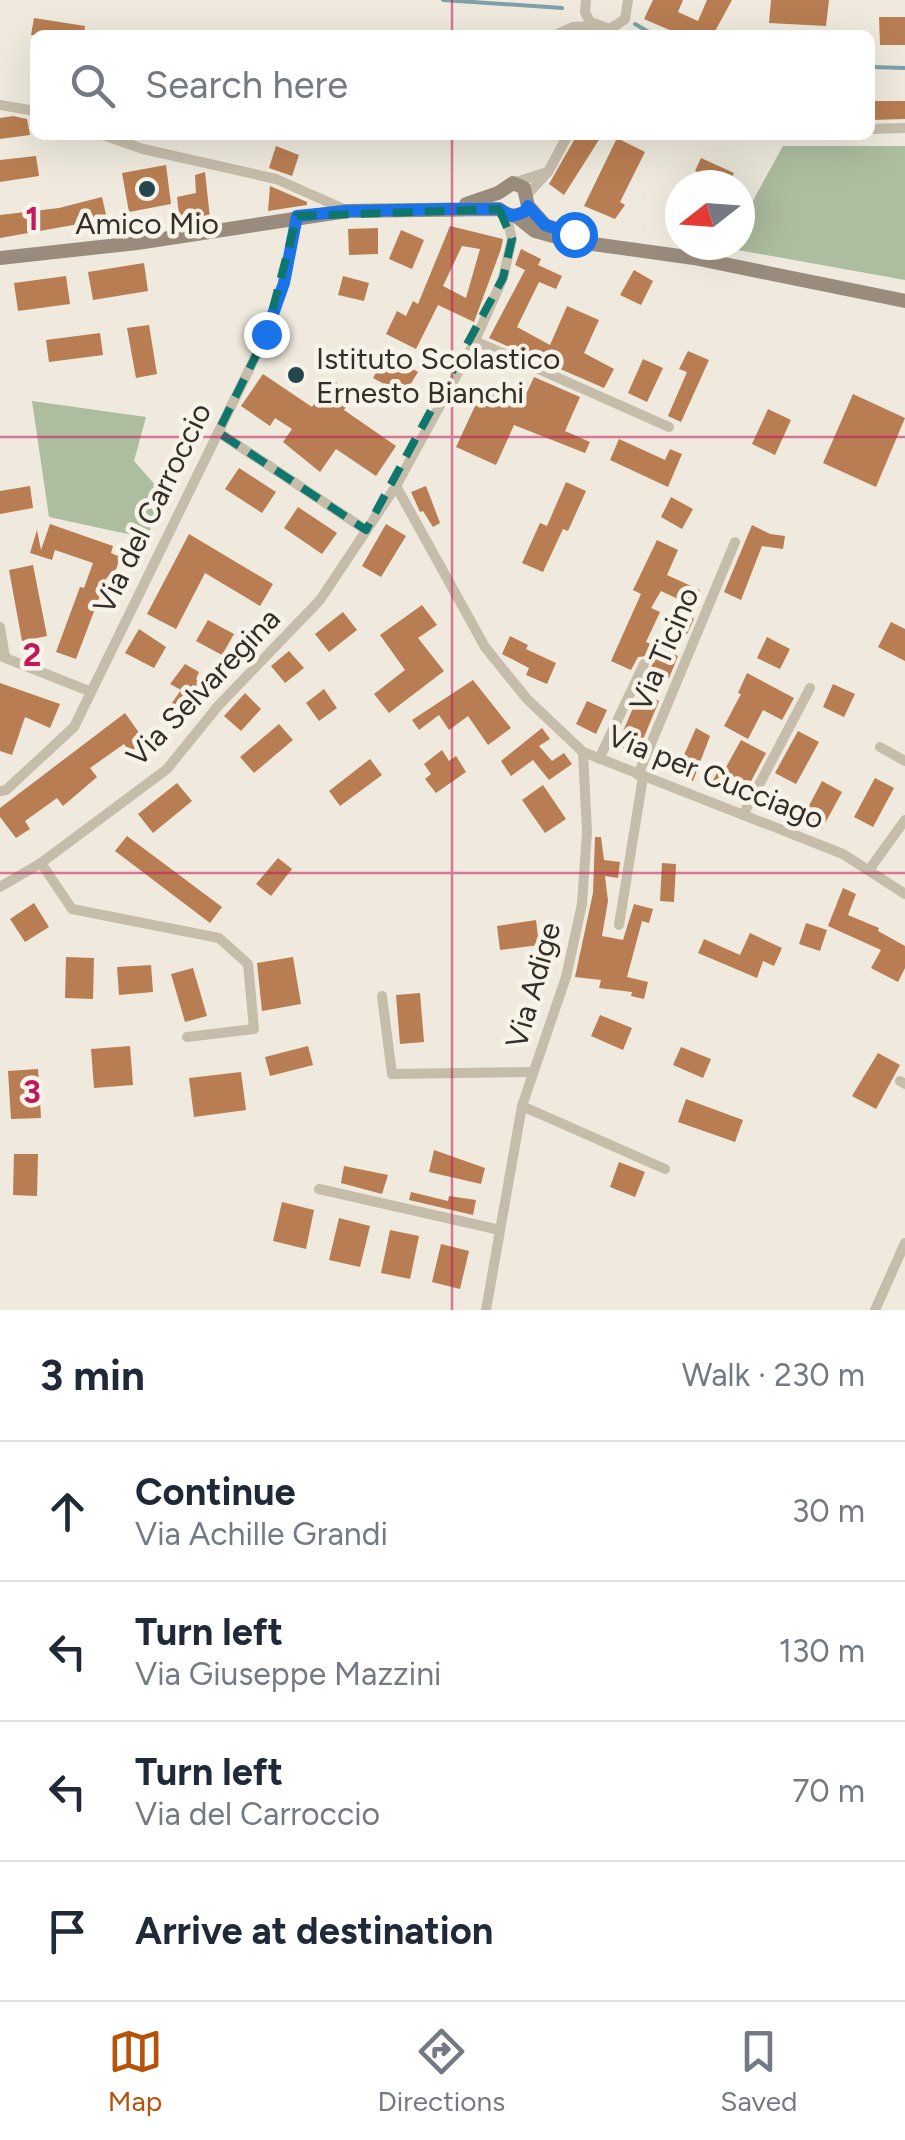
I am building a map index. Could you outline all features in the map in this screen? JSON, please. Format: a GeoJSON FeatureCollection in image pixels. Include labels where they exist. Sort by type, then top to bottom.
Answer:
{"type":"FeatureCollection","features":[{"type":"Feature","properties":{"kind":"main road"},"geometry":{"type":"LineString","coordinates":[[512,205],[524,188],[513,184]]}},
{"type":"Feature","properties":{"kind":"main road"},"geometry":{"type":"LineString","coordinates":[[0,258],[137,243],[297,216],[512,205],[545,225],[632,249],[905,300]]}},
{"type":"Feature","properties":{"kind":"street"},"geometry":{"type":"LineString","coordinates":[[567,30],[619,30],[628,14],[629,1]]}},
{"type":"Feature","properties":{"kind":"street"},"geometry":{"type":"LineString","coordinates":[[583,5],[598,29]]}},
{"type":"Feature","properties":{"kind":"street"},"geometry":{"type":"LineString","coordinates":[[574,27],[583,5]]}},
{"type":"Feature","properties":{"kind":"street"},"geometry":{"type":"LineString","coordinates":[[0,106],[30,110]]}},
{"type":"Feature","properties":{"kind":"street"},"geometry":{"type":"LineString","coordinates":[[875,128],[905,128]]}},
{"type":"Feature","properties":{"kind":"street"},"geometry":{"type":"LineString","coordinates":[[116,140],[143,150],[276,178],[347,211]]}},
{"type":"Feature","properties":{"kind":"street"},"geometry":{"type":"LineString","coordinates":[[512,205],[548,172],[565,140]]}},
{"type":"Feature","properties":{"kind":"street"},"geometry":{"type":"LineString","coordinates":[[513,184],[548,172]]}},
{"type":"Feature","properties":{"kind":"street","name":"Via Selvaregina"},"geometry":{"type":"LineString","coordinates":[[0,886],[41,864],[167,769],[218,706],[320,600],[396,486],[474,341],[502,278],[512,239],[512,205]]}},
{"type":"Feature","properties":{"kind":"street","name":"Via del Carroccio"},"geometry":{"type":"LineString","coordinates":[[0,791],[6,790],[74,727],[266,334],[284,283],[297,216]]}},
{"type":"Feature","properties":{"kind":"street"},"geometry":{"type":"LineString","coordinates":[[474,341],[668,427]]}},
{"type":"Feature","properties":{"kind":"street"},"geometry":{"type":"LineString","coordinates":[[218,432],[366,530]]}},
{"type":"Feature","properties":{"kind":"street","name":"Via per Cucciago"},"geometry":{"type":"LineString","coordinates":[[396,486],[485,647],[527,699],[584,752],[842,854],[905,894]]}},
{"type":"Feature","properties":{"kind":"street","name":"Via Ticino"},"geometry":{"type":"LineString","coordinates":[[619,924],[641,776],[735,542]]}},
{"type":"Feature","properties":{"kind":"street"},"geometry":{"type":"LineString","coordinates":[[0,627],[2,656],[89,691]]}},
{"type":"Feature","properties":{"kind":"street"},"geometry":{"type":"LineString","coordinates":[[599,759],[644,664]]}},
{"type":"Feature","properties":{"kind":"street"},"geometry":{"type":"LineString","coordinates":[[744,815],[810,688]]}},
{"type":"Feature","properties":{"kind":"street"},"geometry":{"type":"LineString","coordinates":[[880,747],[905,761]]}},
{"type":"Feature","properties":{"kind":"street","name":"Via Adige"},"geometry":{"type":"LineString","coordinates":[[486,1310],[522,1106],[566,977],[582,904],[587,832],[584,752]]}},
{"type":"Feature","properties":{"kind":"street"},"geometry":{"type":"LineString","coordinates":[[869,870],[905,820]]}},
{"type":"Feature","properties":{"kind":"street"},"geometry":{"type":"LineString","coordinates":[[41,864],[72,910],[220,938],[248,964],[254,1029],[187,1037]]}},
{"type":"Feature","properties":{"kind":"street"},"geometry":{"type":"LineString","coordinates":[[382,996],[392,1074],[533,1072]]}},
{"type":"Feature","properties":{"kind":"street"},"geometry":{"type":"LineString","coordinates":[[522,1106],[664,1169]]}},
{"type":"Feature","properties":{"kind":"street"},"geometry":{"type":"LineString","coordinates":[[319,1189],[500,1230]]}},
{"type":"Feature","properties":{"kind":"street"},"geometry":{"type":"LineString","coordinates":[[875,1310],[905,1243]]}},
{"type":"Feature","properties":{"kind":"highlighted area"},"geometry":{"type":"Polygon","coordinates":[[[499,209],[512,239],[503,278],[366,530],[218,432],[266,335],[297,216],[499,209]]]}},
{"type":"Feature","properties":{"kind":"green space"},"geometry":{"type":"Polygon","coordinates":[[[783,146],[905,146],[905,280],[755,253],[755,197],[783,146]]]}},
{"type":"Feature","properties":{"kind":"green space"},"geometry":{"type":"Polygon","coordinates":[[[32,401],[146,417],[134,461],[166,497],[146,538],[49,517],[32,401]]]}},
{"type":"Feature","properties":{"kind":"building"},"geometry":{"type":"Polygon","coordinates":[[[653,0],[683,0],[678,12],[698,21],[707,0],[732,0],[716,30],[669,30],[644,19],[653,0]]]}},
{"type":"Feature","properties":{"kind":"building"},"geometry":{"type":"Polygon","coordinates":[[[771,0],[829,0],[826,26],[769,23],[771,0]]]}},
{"type":"Feature","properties":{"kind":"building"},"geometry":{"type":"Polygon","coordinates":[[[879,17],[905,17],[905,45],[880,45],[879,17]]]}},
{"type":"Feature","properties":{"kind":"building"},"geometry":{"type":"Polygon","coordinates":[[[34,18],[85,26],[85,30],[32,30],[34,18]]]}},
{"type":"Feature","properties":{"kind":"building"},"geometry":{"type":"Polygon","coordinates":[[[875,101],[905,101],[905,119],[875,120],[875,101]]]}},
{"type":"Feature","properties":{"kind":"building"},"geometry":{"type":"Polygon","coordinates":[[[0,118],[27,119],[30,135],[0,139],[0,118]]]}},
{"type":"Feature","properties":{"kind":"building"},"geometry":{"type":"Polygon","coordinates":[[[574,140],[599,140],[564,195],[549,184],[574,140]]]}},
{"type":"Feature","properties":{"kind":"building"},"geometry":{"type":"Polygon","coordinates":[[[616,140],[645,152],[620,202],[625,205],[615,219],[584,206],[616,140]]]}},
{"type":"Feature","properties":{"kind":"building"},"geometry":{"type":"Polygon","coordinates":[[[276,146],[299,155],[292,176],[269,168],[276,146]]]}},
{"type":"Feature","properties":{"kind":"building"},"geometry":{"type":"Polygon","coordinates":[[[36,156],[39,176],[0,182],[0,160],[36,156]]]}},
{"type":"Feature","properties":{"kind":"building"},"geometry":{"type":"Polygon","coordinates":[[[701,158],[727,170],[695,170],[701,158]]]}},
{"type":"Feature","properties":{"kind":"building"},"geometry":{"type":"Polygon","coordinates":[[[166,165],[171,204],[129,212],[122,173],[166,165]]]}},
{"type":"Feature","properties":{"kind":"building"},"geometry":{"type":"Polygon","coordinates":[[[205,172],[210,218],[180,223],[177,197],[196,193],[195,175],[205,172]]]}},
{"type":"Feature","properties":{"kind":"building"},"geometry":{"type":"Polygon","coordinates":[[[270,186],[307,202],[307,205],[268,211],[270,186]]]}},
{"type":"Feature","properties":{"kind":"building"},"geometry":{"type":"Polygon","coordinates":[[[102,197],[107,219],[0,238],[0,215],[59,208],[102,197]]]}},
{"type":"Feature","properties":{"kind":"building"},"geometry":{"type":"Polygon","coordinates":[[[450,226],[503,239],[474,322],[438,305],[416,349],[386,334],[397,311],[406,316],[413,301],[418,304],[450,226]],[[462,246],[443,286],[466,298],[480,249],[462,246]]]}},
{"type":"Feature","properties":{"kind":"building"},"geometry":{"type":"Polygon","coordinates":[[[378,228],[378,254],[349,255],[348,229],[378,228]]]}},
{"type":"Feature","properties":{"kind":"building"},"geometry":{"type":"Polygon","coordinates":[[[401,230],[424,240],[412,269],[389,259],[401,230]]]}},
{"type":"Feature","properties":{"kind":"building"},"geometry":{"type":"Polygon","coordinates":[[[521,249],[541,259],[538,265],[562,276],[556,289],[539,282],[517,327],[550,345],[567,306],[599,320],[584,353],[614,369],[604,388],[489,338],[525,270],[515,265],[521,249]]]}},
{"type":"Feature","properties":{"kind":"building"},"geometry":{"type":"Polygon","coordinates":[[[144,263],[148,291],[93,300],[88,272],[144,263]]]}},
{"type":"Feature","properties":{"kind":"building"},"geometry":{"type":"Polygon","coordinates":[[[634,270],[653,281],[641,305],[620,295],[634,270]]]}},
{"type":"Feature","properties":{"kind":"building"},"geometry":{"type":"Polygon","coordinates":[[[66,276],[70,304],[18,311],[14,283],[66,276]]]}},
{"type":"Feature","properties":{"kind":"building"},"geometry":{"type":"Polygon","coordinates":[[[343,276],[369,283],[364,301],[338,295],[343,276]]]}},
{"type":"Feature","properties":{"kind":"building"},"geometry":{"type":"Polygon","coordinates":[[[149,325],[157,374],[136,378],[127,328],[149,325]]]}},
{"type":"Feature","properties":{"kind":"building"},"geometry":{"type":"Polygon","coordinates":[[[100,333],[103,355],[49,362],[46,340],[100,333]]]}},
{"type":"Feature","properties":{"kind":"building"},"geometry":{"type":"Polygon","coordinates":[[[688,351],[709,360],[681,422],[668,416],[687,372],[679,369],[688,351]]]}},
{"type":"Feature","properties":{"kind":"building"},"geometry":{"type":"Polygon","coordinates":[[[386,354],[418,372],[404,395],[373,378],[386,354]]]}},
{"type":"Feature","properties":{"kind":"building"},"geometry":{"type":"Polygon","coordinates":[[[643,359],[663,368],[647,402],[628,393],[643,359]]]}},
{"type":"Feature","properties":{"kind":"building"},"geometry":{"type":"Polygon","coordinates":[[[263,374],[312,407],[331,379],[354,395],[344,410],[396,446],[376,476],[336,449],[320,472],[283,442],[292,429],[275,418],[270,426],[241,406],[263,374]]]}},
{"type":"Feature","properties":{"kind":"building"},"geometry":{"type":"Polygon","coordinates":[[[534,377],[580,397],[565,431],[590,442],[585,453],[514,425],[496,465],[456,447],[475,406],[469,403],[478,385],[520,407],[534,377]]]}},
{"type":"Feature","properties":{"kind":"building"},"geometry":{"type":"Polygon","coordinates":[[[853,394],[905,418],[876,487],[823,463],[853,394]]]}},
{"type":"Feature","properties":{"kind":"building"},"geometry":{"type":"Polygon","coordinates":[[[768,409],[791,420],[775,455],[752,444],[768,409]]]}},
{"type":"Feature","properties":{"kind":"building"},"geometry":{"type":"Polygon","coordinates":[[[619,439],[665,460],[670,449],[682,454],[668,487],[610,460],[619,439]]]}},
{"type":"Feature","properties":{"kind":"building"},"geometry":{"type":"Polygon","coordinates":[[[239,468],[276,492],[262,513],[225,489],[239,468]]]}},
{"type":"Feature","properties":{"kind":"building"},"geometry":{"type":"Polygon","coordinates":[[[566,482],[586,491],[543,572],[522,563],[540,523],[547,526],[566,482]]]}},
{"type":"Feature","properties":{"kind":"building"},"geometry":{"type":"Polygon","coordinates":[[[30,486],[33,508],[0,514],[0,491],[30,486]]]}},
{"type":"Feature","properties":{"kind":"building"},"geometry":{"type":"Polygon","coordinates":[[[426,486],[440,523],[433,527],[420,512],[411,492],[426,486]]]}},
{"type":"Feature","properties":{"kind":"building"},"geometry":{"type":"Polygon","coordinates":[[[671,497],[693,509],[682,529],[661,517],[671,497]]]}},
{"type":"Feature","properties":{"kind":"building"},"geometry":{"type":"Polygon","coordinates":[[[298,507],[337,533],[322,554],[284,528],[298,507]]]}},
{"type":"Feature","properties":{"kind":"building"},"geometry":{"type":"Polygon","coordinates":[[[50,524],[113,546],[111,553],[120,557],[113,579],[107,577],[76,659],[56,652],[93,563],[55,550],[52,560],[30,553],[37,530],[41,550],[50,524]]]}},
{"type":"Feature","properties":{"kind":"building"},"geometry":{"type":"Polygon","coordinates":[[[386,524],[406,536],[381,577],[362,566],[386,524]]]}},
{"type":"Feature","properties":{"kind":"building"},"geometry":{"type":"Polygon","coordinates":[[[752,525],[785,536],[783,549],[762,546],[741,600],[724,592],[752,525]]]}},
{"type":"Feature","properties":{"kind":"building"},"geometry":{"type":"Polygon","coordinates":[[[189,534],[273,584],[260,606],[205,573],[176,629],[147,614],[189,534]]]}},
{"type":"Feature","properties":{"kind":"building"},"geometry":{"type":"Polygon","coordinates":[[[657,540],[678,550],[667,575],[700,590],[689,616],[694,619],[687,634],[668,625],[680,600],[661,591],[651,608],[660,612],[646,642],[678,656],[669,678],[651,669],[653,662],[647,656],[638,657],[631,670],[611,661],[641,594],[633,590],[657,540]]]}},
{"type":"Feature","properties":{"kind":"building"},"geometry":{"type":"Polygon","coordinates":[[[33,565],[47,636],[22,641],[9,570],[33,565]]]}},
{"type":"Feature","properties":{"kind":"building"},"geometry":{"type":"Polygon","coordinates":[[[422,605],[437,625],[418,638],[444,671],[389,713],[374,694],[405,670],[380,635],[422,605]]]}},
{"type":"Feature","properties":{"kind":"building"},"geometry":{"type":"Polygon","coordinates":[[[343,612],[357,630],[329,652],[315,634],[343,612]]]}},
{"type":"Feature","properties":{"kind":"building"},"geometry":{"type":"Polygon","coordinates":[[[208,620],[234,634],[222,655],[196,641],[208,620]]]}},
{"type":"Feature","properties":{"kind":"building"},"geometry":{"type":"Polygon","coordinates":[[[891,622],[905,629],[905,661],[878,647],[891,622]]]}},
{"type":"Feature","properties":{"kind":"building"},"geometry":{"type":"Polygon","coordinates":[[[139,629],[166,647],[154,668],[125,653],[139,629]]]}},
{"type":"Feature","properties":{"kind":"building"},"geometry":{"type":"Polygon","coordinates":[[[510,636],[528,645],[526,649],[556,663],[547,684],[526,675],[529,668],[502,654],[510,636]]]}},
{"type":"Feature","properties":{"kind":"building"},"geometry":{"type":"Polygon","coordinates":[[[767,637],[790,649],[780,669],[757,658],[767,637]]]}},
{"type":"Feature","properties":{"kind":"building"},"geometry":{"type":"Polygon","coordinates":[[[289,651],[304,668],[285,683],[271,666],[289,651]]]}},
{"type":"Feature","properties":{"kind":"building"},"geometry":{"type":"Polygon","coordinates":[[[185,664],[199,672],[199,681],[188,701],[196,706],[181,729],[162,717],[181,690],[170,684],[185,664]]]}},
{"type":"Feature","properties":{"kind":"building"},"geometry":{"type":"Polygon","coordinates":[[[747,673],[794,698],[782,720],[763,710],[748,739],[724,726],[747,673]]]}},
{"type":"Feature","properties":{"kind":"building"},"geometry":{"type":"Polygon","coordinates":[[[473,680],[511,728],[488,745],[468,716],[449,730],[439,715],[419,730],[412,720],[473,680]]]}},
{"type":"Feature","properties":{"kind":"building"},"geometry":{"type":"Polygon","coordinates":[[[0,683],[60,704],[50,728],[25,717],[12,755],[0,751],[0,683]]]}},
{"type":"Feature","properties":{"kind":"building"},"geometry":{"type":"Polygon","coordinates":[[[833,684],[855,694],[844,717],[823,707],[833,684]]]}},
{"type":"Feature","properties":{"kind":"building"},"geometry":{"type":"Polygon","coordinates":[[[324,689],[337,708],[319,721],[306,703],[324,689]]]}},
{"type":"Feature","properties":{"kind":"building"},"geometry":{"type":"Polygon","coordinates":[[[640,692],[659,701],[637,754],[617,745],[640,692]]]}},
{"type":"Feature","properties":{"kind":"building"},"geometry":{"type":"Polygon","coordinates":[[[245,693],[261,709],[241,731],[224,716],[245,693]]]}},
{"type":"Feature","properties":{"kind":"building"},"geometry":{"type":"Polygon","coordinates":[[[587,701],[607,710],[596,734],[576,724],[587,701]]]}},
{"type":"Feature","properties":{"kind":"building"},"geometry":{"type":"Polygon","coordinates":[[[125,713],[145,741],[130,752],[124,744],[90,768],[97,777],[63,806],[57,798],[25,821],[30,829],[16,838],[0,817],[0,808],[125,713]]]}},
{"type":"Feature","properties":{"kind":"building"},"geometry":{"type":"Polygon","coordinates":[[[279,724],[293,740],[254,773],[240,757],[279,724]]]}},
{"type":"Feature","properties":{"kind":"building"},"geometry":{"type":"Polygon","coordinates":[[[542,728],[550,739],[539,746],[552,761],[564,753],[572,764],[549,780],[533,760],[511,776],[501,761],[542,728]]]}},
{"type":"Feature","properties":{"kind":"building"},"geometry":{"type":"Polygon","coordinates":[[[696,728],[710,736],[693,781],[676,773],[696,728]]]}},
{"type":"Feature","properties":{"kind":"building"},"geometry":{"type":"Polygon","coordinates":[[[798,731],[819,742],[796,784],[775,773],[798,731]]]}},
{"type":"Feature","properties":{"kind":"building"},"geometry":{"type":"Polygon","coordinates":[[[741,740],[766,753],[741,800],[711,784],[721,766],[725,769],[741,740]]]}},
{"type":"Feature","properties":{"kind":"building"},"geometry":{"type":"Polygon","coordinates":[[[442,750],[449,761],[456,756],[466,772],[436,793],[425,779],[431,774],[424,764],[442,750]]]}},
{"type":"Feature","properties":{"kind":"building"},"geometry":{"type":"Polygon","coordinates":[[[370,759],[382,775],[340,806],[329,791],[370,759]]]}},
{"type":"Feature","properties":{"kind":"building"},"geometry":{"type":"Polygon","coordinates":[[[875,778],[894,788],[873,827],[854,817],[875,778]]]}},
{"type":"Feature","properties":{"kind":"building"},"geometry":{"type":"Polygon","coordinates":[[[822,781],[842,792],[822,829],[802,819],[822,781]]]}},
{"type":"Feature","properties":{"kind":"building"},"geometry":{"type":"Polygon","coordinates":[[[177,783],[192,801],[153,833],[138,814],[177,783]]]}},
{"type":"Feature","properties":{"kind":"building"},"geometry":{"type":"Polygon","coordinates":[[[543,785],[566,819],[545,833],[522,800],[543,785]]]}},
{"type":"Feature","properties":{"kind":"building"},"geometry":{"type":"Polygon","coordinates":[[[127,836],[222,907],[210,923],[115,851],[127,836]]]}},
{"type":"Feature","properties":{"kind":"building"},"geometry":{"type":"Polygon","coordinates":[[[595,837],[601,837],[604,860],[620,862],[618,878],[605,876],[608,901],[602,936],[623,940],[634,904],[653,909],[649,923],[642,921],[627,977],[648,982],[644,999],[631,996],[632,992],[599,988],[601,980],[575,977],[593,893],[595,837]]]}},
{"type":"Feature","properties":{"kind":"building"},"geometry":{"type":"Polygon","coordinates":[[[278,858],[292,869],[271,896],[256,884],[278,858]]]}},
{"type":"Feature","properties":{"kind":"building"},"geometry":{"type":"Polygon","coordinates":[[[662,863],[676,864],[674,902],[660,901],[662,863]]]}},
{"type":"Feature","properties":{"kind":"building"},"geometry":{"type":"Polygon","coordinates":[[[843,888],[856,894],[848,915],[879,928],[878,931],[905,946],[905,968],[898,982],[871,968],[881,950],[828,926],[843,888]]]}},
{"type":"Feature","properties":{"kind":"building"},"geometry":{"type":"Polygon","coordinates":[[[34,903],[49,927],[25,942],[10,919],[34,903]]]}},
{"type":"Feature","properties":{"kind":"building"},"geometry":{"type":"Polygon","coordinates":[[[536,920],[539,945],[500,950],[497,926],[536,920]]]}},
{"type":"Feature","properties":{"kind":"building"},"geometry":{"type":"Polygon","coordinates":[[[806,923],[827,930],[820,951],[799,944],[806,923]]]}},
{"type":"Feature","properties":{"kind":"building"},"geometry":{"type":"Polygon","coordinates":[[[750,933],[782,948],[774,966],[763,961],[757,978],[698,953],[704,939],[740,955],[750,933]]]}},
{"type":"Feature","properties":{"kind":"building"},"geometry":{"type":"Polygon","coordinates":[[[66,957],[94,958],[93,999],[65,998],[66,957]]]}},
{"type":"Feature","properties":{"kind":"building"},"geometry":{"type":"Polygon","coordinates":[[[293,957],[301,1004],[262,1011],[257,963],[293,957]]]}},
{"type":"Feature","properties":{"kind":"building"},"geometry":{"type":"Polygon","coordinates":[[[151,965],[153,992],[119,995],[117,967],[151,965]]]}},
{"type":"Feature","properties":{"kind":"building"},"geometry":{"type":"Polygon","coordinates":[[[193,968],[207,1016],[185,1022],[171,974],[193,968]]]}},
{"type":"Feature","properties":{"kind":"building"},"geometry":{"type":"Polygon","coordinates":[[[420,993],[424,1042],[400,1044],[396,995],[420,993]]]}},
{"type":"Feature","properties":{"kind":"building"},"geometry":{"type":"Polygon","coordinates":[[[600,1015],[632,1028],[623,1050],[591,1036],[600,1015]]]}},
{"type":"Feature","properties":{"kind":"building"},"geometry":{"type":"Polygon","coordinates":[[[130,1046],[133,1085],[94,1088],[91,1049],[130,1046]]]}},
{"type":"Feature","properties":{"kind":"building"},"geometry":{"type":"Polygon","coordinates":[[[308,1046],[313,1065],[270,1076],[265,1057],[308,1046]]]}},
{"type":"Feature","properties":{"kind":"building"},"geometry":{"type":"Polygon","coordinates":[[[681,1047],[711,1059],[703,1078],[673,1065],[681,1047]]]}},
{"type":"Feature","properties":{"kind":"building"},"geometry":{"type":"Polygon","coordinates":[[[878,1053],[900,1065],[876,1109],[852,1096],[878,1053]]]}},
{"type":"Feature","properties":{"kind":"building"},"geometry":{"type":"Polygon","coordinates":[[[38,1069],[41,1118],[11,1119],[8,1071],[38,1069]]]}},
{"type":"Feature","properties":{"kind":"building"},"geometry":{"type":"Polygon","coordinates":[[[241,1072],[246,1110],[194,1117],[189,1078],[241,1072]]]}},
{"type":"Feature","properties":{"kind":"building"},"geometry":{"type":"Polygon","coordinates":[[[686,1099],[743,1120],[735,1142],[678,1122],[686,1099]]]}},
{"type":"Feature","properties":{"kind":"building"},"geometry":{"type":"Polygon","coordinates":[[[434,1150],[485,1168],[481,1184],[429,1172],[434,1150]]]}},
{"type":"Feature","properties":{"kind":"building"},"geometry":{"type":"Polygon","coordinates":[[[14,1154],[38,1154],[37,1196],[13,1195],[14,1154]]]}},
{"type":"Feature","properties":{"kind":"building"},"geometry":{"type":"Polygon","coordinates":[[[619,1162],[645,1172],[635,1197],[610,1187],[619,1162]]]}},
{"type":"Feature","properties":{"kind":"building"},"geometry":{"type":"Polygon","coordinates":[[[344,1166],[388,1175],[382,1194],[341,1183],[344,1166]]]}},
{"type":"Feature","properties":{"kind":"building"},"geometry":{"type":"Polygon","coordinates":[[[411,1192],[448,1201],[449,1196],[476,1200],[473,1215],[409,1200],[411,1192]]]}},
{"type":"Feature","properties":{"kind":"building"},"geometry":{"type":"Polygon","coordinates":[[[282,1202],[314,1210],[306,1249],[273,1241],[282,1202]]]}},
{"type":"Feature","properties":{"kind":"building"},"geometry":{"type":"Polygon","coordinates":[[[339,1218],[370,1226],[360,1267],[329,1260],[339,1218]]]}},
{"type":"Feature","properties":{"kind":"building"},"geometry":{"type":"Polygon","coordinates":[[[390,1230],[419,1236],[410,1279],[381,1273],[390,1230]]]}},
{"type":"Feature","properties":{"kind":"building"},"geometry":{"type":"Polygon","coordinates":[[[441,1244],[469,1251],[460,1289],[432,1282],[441,1244]]]}},
{"type":"Feature","properties":{"kind":"waterway"},"geometry":{"type":"LineString","coordinates":[[443,0],[562,8]]}},
{"type":"Feature","properties":{"kind":"waterway"},"geometry":{"type":"LineString","coordinates":[[635,24],[645,30]]}},
{"type":"Feature","properties":{"kind":"waterway"},"geometry":{"type":"LineString","coordinates":[[875,67],[905,68]]}},
{"type":"Feature","properties":{"kind":"place","name":"Amico Mio"},"geometry":{"type":"Point","coordinates":[147,189]}},
{"type":"Feature","properties":{"kind":"place","name":"Istituto Scolastico Ernesto Bianchi"},"geometry":{"type":"Point","coordinates":[296,375]}},
{"type":"Feature","properties":{"kind":"route"},"geometry":{"type":"LineString","coordinates":[[266,334],[284,283],[297,216],[347,211],[499,209],[512,216],[528,206],[545,225],[574,234]]}}]}
